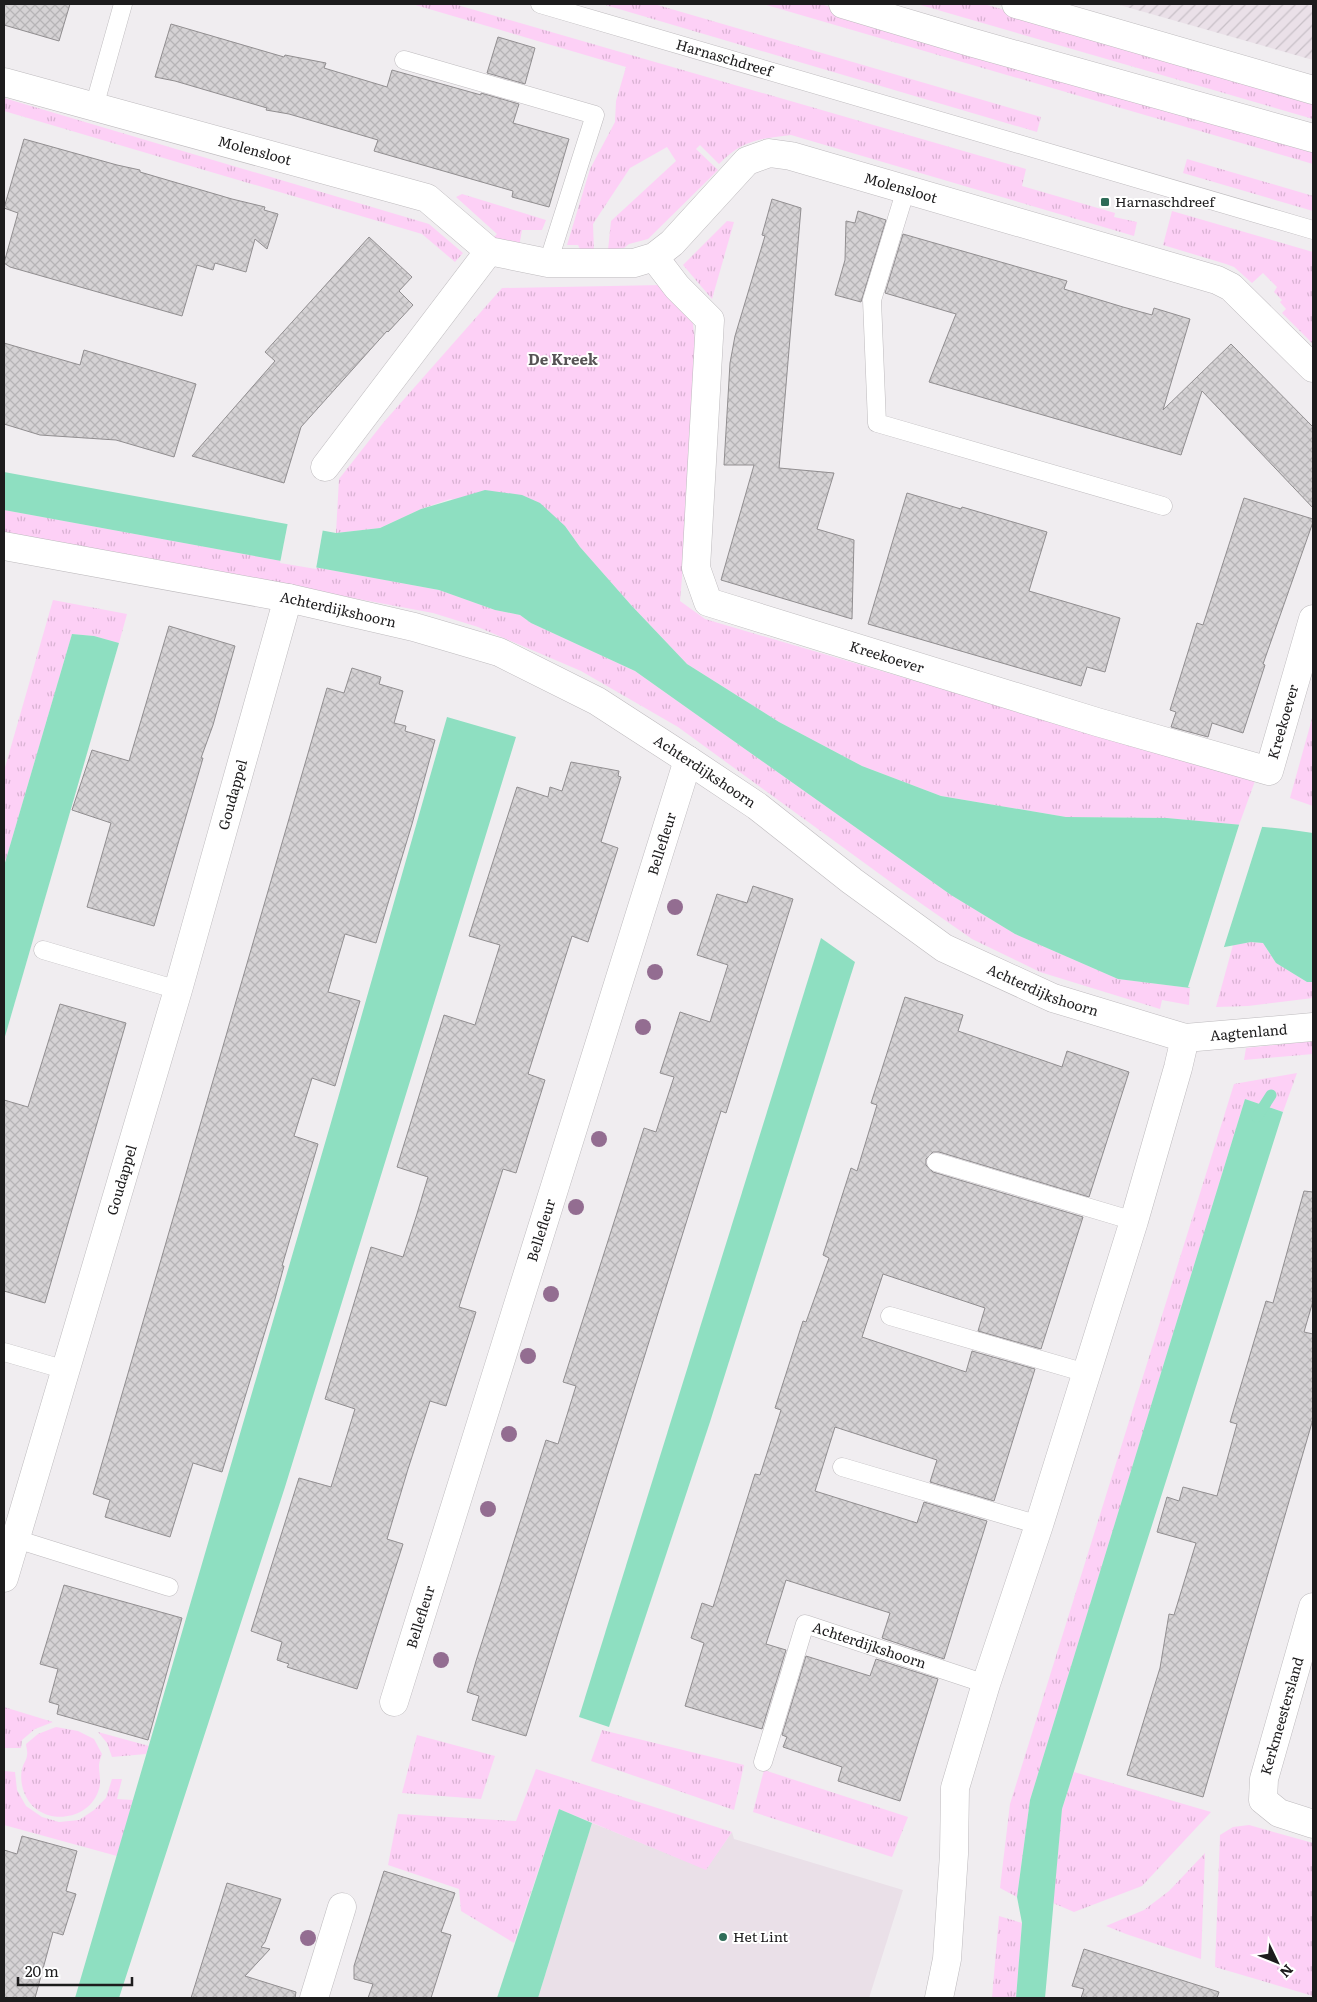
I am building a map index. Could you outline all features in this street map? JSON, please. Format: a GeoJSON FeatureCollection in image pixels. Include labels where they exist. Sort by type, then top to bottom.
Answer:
{"type":"FeatureCollection","features":[{"type":"Feature","properties":{"kind":"street"},"geometry":{"type":"LineString","coordinates":[[843,4],[970,42],[1313,138]]}},
{"type":"Feature","properties":{"kind":"street"},"geometry":{"type":"LineString","coordinates":[[1016,4],[1313,90]]}},
{"type":"Feature","properties":{"kind":"street","name":"Molensloot"},"geometry":{"type":"LineString","coordinates":[[4,82],[427,198],[489,250],[548,263],[634,263],[654,257],[672,243],[747,161],[769,153],[791,156],[1217,280],[1237,293],[1313,368]]}},
{"type":"Feature","properties":{"kind":"street"},"geometry":{"type":"LineString","coordinates":[[325,467],[489,250]]}},
{"type":"Feature","properties":{"kind":"street","name":"Kreekoever"},"geometry":{"type":"LineString","coordinates":[[654,257],[677,288],[710,320],[696,568],[708,602],[1097,722],[1269,771],[1313,619]]}},
{"type":"Feature","properties":{"kind":"street","name":"Achterdijkshoorn"},"geometry":{"type":"LineString","coordinates":[[4,546],[288,598],[414,627],[499,652],[596,701],[688,760],[757,806],[852,881],[944,948],[1053,998],[1184,1038]]}},
{"type":"Feature","properties":{"kind":"street","name":"Goudappel"},"geometry":{"type":"LineString","coordinates":[[4,1578],[178,990],[288,598]]}},
{"type":"Feature","properties":{"kind":"street","name":"Bellefleur"},"geometry":{"type":"LineString","coordinates":[[394,1702],[688,760]]}},
{"type":"Feature","properties":{"kind":"street","name":"Aagtenland"},"geometry":{"type":"LineString","coordinates":[[1184,1038],[1313,1027]]}},
{"type":"Feature","properties":{"kind":"street"},"geometry":{"type":"LineString","coordinates":[[939,1998],[947,1958],[954,1854],[955,1788],[986,1684],[1039,1525],[1134,1221],[1178,1068],[1184,1038]]}},
{"type":"Feature","properties":{"kind":"street","name":"Kerkmeestersland"},"geometry":{"type":"LineString","coordinates":[[1313,1607],[1264,1779],[1263,1800],[1279,1814],[1313,1824]]}},
{"type":"Feature","properties":{"kind":"street"},"geometry":{"type":"LineString","coordinates":[[314,1998],[342,1906]]}},
{"type":"Feature","properties":{"kind":"lane"},"geometry":{"type":"LineString","coordinates":[[94,107],[123,4]]}},
{"type":"Feature","properties":{"kind":"lane","name":"Harnaschdreef"},"geometry":{"type":"LineString","coordinates":[[540,4],[1313,230]]}},
{"type":"Feature","properties":{"kind":"lane"},"geometry":{"type":"LineString","coordinates":[[404,60],[595,115],[548,263]]}},
{"type":"Feature","properties":{"kind":"lane"},"geometry":{"type":"LineString","coordinates":[[906,189],[872,300],[877,423],[1163,506]]}},
{"type":"Feature","properties":{"kind":"lane"},"geometry":{"type":"LineString","coordinates":[[43,950],[178,990]]}},
{"type":"Feature","properties":{"kind":"lane"},"geometry":{"type":"LineString","coordinates":[[936,1162],[1134,1221]]}},
{"type":"Feature","properties":{"kind":"lane"},"geometry":{"type":"LineString","coordinates":[[890,1316],[1086,1374]]}},
{"type":"Feature","properties":{"kind":"lane"},"geometry":{"type":"LineString","coordinates":[[4,1352],[66,1370]]}},
{"type":"Feature","properties":{"kind":"lane"},"geometry":{"type":"LineString","coordinates":[[842,1467],[1039,1525]]}},
{"type":"Feature","properties":{"kind":"lane"},"geometry":{"type":"LineString","coordinates":[[16,1539],[169,1587]]}},
{"type":"Feature","properties":{"kind":"lane","name":"Achterdijkshoorn"},"geometry":{"type":"LineString","coordinates":[[763,1762],[805,1624],[986,1684]]}},
{"type":"Feature","properties":{"kind":"shaded area"},"geometry":{"type":"Polygon","coordinates":[[[1116,4],[1313,4],[1313,60],[1116,4]]]}},
{"type":"Feature","properties":{"kind":"shaded area"},"geometry":{"type":"Polygon","coordinates":[[[4,472],[336,533],[380,528],[421,509],[485,490],[522,495],[540,503],[565,526],[580,547],[631,605],[687,664],[779,722],[862,766],[941,796],[1066,817],[1167,818],[1313,833],[1313,982],[1307,982],[1276,963],[1263,943],[1251,942],[1214,949],[1205,959],[1190,988],[1118,979],[1015,934],[951,895],[635,671],[531,623],[520,615],[495,610],[439,590],[4,510],[4,472]]]}},
{"type":"Feature","properties":{"kind":"shaded area"},"geometry":{"type":"Polygon","coordinates":[[[72,634],[94,636],[119,643],[4,1040],[4,866],[72,634]]]}},
{"type":"Feature","properties":{"kind":"shaded area"},"geometry":{"type":"Polygon","coordinates":[[[447,717],[516,737],[285,1487],[119,1998],[75,1998],[330,1126],[447,717]]]}},
{"type":"Feature","properties":{"kind":"shaded area"},"geometry":{"type":"Polygon","coordinates":[[[821,938],[855,962],[710,1422],[609,1727],[579,1717],[821,938]]]}},
{"type":"Feature","properties":{"kind":"shaded area"},"geometry":{"type":"Polygon","coordinates":[[[1245,1099],[1283,1112],[1062,1809],[1045,1998],[1016,1998],[1022,1923],[1017,1897],[1030,1800],[1245,1099]]]}},
{"type":"Feature","properties":{"kind":"shaded area"},"geometry":{"type":"Polygon","coordinates":[[[559,1809],[592,1823],[538,1998],[497,1998],[559,1809]]]}},
{"type":"Feature","properties":{"kind":"shaded area","name":"Het Lint"},"geometry":{"type":"Polygon","coordinates":[[[592,1823],[706,1869],[732,1832],[734,1839],[903,1890],[869,1998],[538,1998],[592,1823]]]}},
{"type":"Feature","properties":{"kind":"green space"},"geometry":{"type":"Polygon","coordinates":[[[412,4],[454,4],[1026,169],[1022,186],[1115,213],[1114,217],[1137,222],[1134,236],[791,135],[761,139],[744,145],[736,149],[719,164],[700,145],[696,149],[718,170],[648,239],[629,244],[624,248],[608,250],[611,221],[676,161],[667,147],[630,168],[593,224],[594,251],[581,251],[578,245],[567,245],[590,169],[615,122],[616,101],[626,67],[412,4]]]}},
{"type":"Feature","properties":{"kind":"green space"},"geometry":{"type":"Polygon","coordinates":[[[602,4],[654,4],[1041,117],[1037,132],[602,4]]]}},
{"type":"Feature","properties":{"kind":"green space"},"geometry":{"type":"Polygon","coordinates":[[[763,4],[820,4],[1313,146],[1313,164],[763,4]]]}},
{"type":"Feature","properties":{"kind":"green space"},"geometry":{"type":"Polygon","coordinates":[[[917,4],[984,4],[1313,100],[1313,119],[917,4]]]}},
{"type":"Feature","properties":{"kind":"green space"},"geometry":{"type":"Polygon","coordinates":[[[4,98],[429,224],[463,253],[455,262],[422,234],[4,111],[4,98]]]}},
{"type":"Feature","properties":{"kind":"green space"},"geometry":{"type":"Polygon","coordinates":[[[1187,159],[1313,196],[1313,211],[1183,173],[1187,159]]]}},
{"type":"Feature","properties":{"kind":"green space"},"geometry":{"type":"Polygon","coordinates":[[[462,194],[546,220],[542,230],[522,230],[519,247],[493,238],[497,234],[456,197],[462,194]]]}},
{"type":"Feature","properties":{"kind":"green space"},"geometry":{"type":"Polygon","coordinates":[[[1172,211],[1313,252],[1313,344],[1282,313],[1286,309],[1280,302],[1282,300],[1274,292],[1277,287],[1263,273],[1252,283],[1234,267],[1163,245],[1172,211]]]}},
{"type":"Feature","properties":{"kind":"green space"},"geometry":{"type":"Polygon","coordinates":[[[727,221],[734,222],[712,299],[683,265],[727,221]]]}},
{"type":"Feature","properties":{"kind":"green space"},"geometry":{"type":"Polygon","coordinates":[[[662,285],[692,316],[699,377],[680,601],[705,619],[1255,781],[1239,825],[1167,818],[1066,817],[941,796],[862,766],[779,722],[687,664],[631,605],[580,547],[565,526],[450,499],[421,509],[380,528],[336,533],[339,479],[383,423],[502,288],[662,285]]]}},
{"type":"Feature","properties":{"kind":"green space"},"geometry":{"type":"Polygon","coordinates":[[[4,510],[439,590],[495,610],[520,615],[531,623],[635,671],[951,895],[1015,934],[1118,979],[1190,988],[1189,1005],[1162,1000],[1160,1009],[1040,972],[972,939],[678,727],[581,671],[478,627],[433,613],[4,533],[4,510]]]}},
{"type":"Feature","properties":{"kind":"green space"},"geometry":{"type":"Polygon","coordinates":[[[53,600],[127,614],[119,643],[94,636],[72,634],[4,866],[4,771],[53,600]]]}},
{"type":"Feature","properties":{"kind":"green space"},"geometry":{"type":"Polygon","coordinates":[[[1313,715],[1313,806],[1290,798],[1313,715]]]}},
{"type":"Feature","properties":{"kind":"green space"},"geometry":{"type":"Polygon","coordinates":[[[1251,942],[1263,943],[1276,963],[1307,982],[1313,982],[1313,998],[1248,1006],[1216,1007],[1233,945],[1251,942]]]}},
{"type":"Feature","properties":{"kind":"green space"},"geometry":{"type":"Polygon","coordinates":[[[1313,1041],[1313,1054],[1244,1060],[1246,1048],[1313,1041]]]}},
{"type":"Feature","properties":{"kind":"green space"},"geometry":{"type":"Polygon","coordinates":[[[1297,1073],[1283,1112],[1245,1099],[1030,1800],[1017,1897],[1000,1888],[1010,1804],[1234,1084],[1297,1073]]]}},
{"type":"Feature","properties":{"kind":"green space"},"geometry":{"type":"Polygon","coordinates":[[[4,1707],[53,1722],[35,1729],[22,1740],[21,1748],[4,1748],[4,1707]]]}},
{"type":"Feature","properties":{"kind":"green space"},"geometry":{"type":"Polygon","coordinates":[[[56,1727],[78,1731],[94,1739],[102,1754],[99,1764],[99,1788],[92,1803],[72,1815],[61,1817],[39,1811],[30,1803],[24,1792],[21,1779],[22,1769],[27,1758],[26,1744],[38,1734],[56,1727]]]}},
{"type":"Feature","properties":{"kind":"green space"},"geometry":{"type":"Polygon","coordinates":[[[602,1730],[744,1765],[734,1810],[591,1761],[602,1730]]]}},
{"type":"Feature","properties":{"kind":"green space"},"geometry":{"type":"Polygon","coordinates":[[[98,1732],[149,1746],[146,1754],[112,1757],[107,1743],[98,1732]]]}},
{"type":"Feature","properties":{"kind":"green space"},"geometry":{"type":"Polygon","coordinates":[[[417,1735],[495,1756],[481,1799],[402,1793],[417,1735]]]}},
{"type":"Feature","properties":{"kind":"green space"},"geometry":{"type":"Polygon","coordinates":[[[536,1769],[732,1832],[706,1870],[559,1809],[514,1943],[461,1911],[459,1889],[388,1865],[398,1814],[516,1821],[536,1769]]]}},
{"type":"Feature","properties":{"kind":"green space"},"geometry":{"type":"Polygon","coordinates":[[[764,1770],[908,1817],[892,1857],[753,1812],[764,1770]]]}},
{"type":"Feature","properties":{"kind":"green space"},"geometry":{"type":"Polygon","coordinates":[[[4,1771],[15,1772],[17,1790],[26,1806],[42,1817],[59,1822],[79,1820],[94,1810],[106,1798],[112,1779],[122,1779],[117,1799],[133,1800],[117,1856],[4,1825],[4,1771]]]}},
{"type":"Feature","properties":{"kind":"green space"},"geometry":{"type":"Polygon","coordinates":[[[1074,1772],[1211,1812],[1142,1886],[1074,1912],[1053,1903],[1062,1809],[1074,1772]]]}},
{"type":"Feature","properties":{"kind":"green space"},"geometry":{"type":"Polygon","coordinates":[[[1249,1825],[1313,1843],[1313,1996],[1215,1967],[1220,1835],[1233,1827],[1249,1825]]]}},
{"type":"Feature","properties":{"kind":"green space"},"geometry":{"type":"Polygon","coordinates":[[[1205,1853],[1201,1959],[1106,1926],[1144,1910],[1169,1891],[1205,1853]]]}},
{"type":"Feature","properties":{"kind":"green space"},"geometry":{"type":"Polygon","coordinates":[[[999,1916],[1022,1923],[1016,1998],[992,1998],[999,1916]]]}},
{"type":"Feature","properties":{"kind":"pier"},"geometry":{"type":"Polygon","coordinates":[[[288,522],[323,529],[316,569],[280,563],[288,522]]]}},
{"type":"Feature","properties":{"kind":"pier"},"geometry":{"type":"Polygon","coordinates":[[[1240,822],[1263,824],[1223,950],[1215,951],[1207,960],[1193,989],[1188,987],[1240,822]]]}},
{"type":"Feature","properties":{"kind":"building"},"geometry":{"type":"Polygon","coordinates":[[[4,4],[70,4],[59,41],[4,25],[4,4]]]}},
{"type":"Feature","properties":{"kind":"building"},"geometry":{"type":"Polygon","coordinates":[[[171,24],[284,57],[285,55],[326,63],[324,68],[387,87],[392,70],[519,104],[513,123],[569,139],[549,207],[512,197],[513,191],[374,151],[378,140],[289,114],[266,110],[267,108],[175,81],[155,77],[171,24]]]}},
{"type":"Feature","properties":{"kind":"building"},"geometry":{"type":"Polygon","coordinates":[[[498,37],[535,48],[525,84],[487,73],[498,37]]]}},
{"type":"Feature","properties":{"kind":"building"},"geometry":{"type":"Polygon","coordinates":[[[24,139],[140,170],[140,172],[265,207],[264,210],[278,214],[267,249],[255,239],[246,272],[215,263],[213,270],[197,265],[182,316],[10,267],[4,263],[18,213],[4,208],[24,139]]]}},
{"type":"Feature","properties":{"kind":"building"},"geometry":{"type":"Polygon","coordinates":[[[772,199],[801,208],[779,468],[834,473],[817,529],[854,540],[852,619],[721,580],[754,465],[724,465],[730,363],[735,336],[765,236],[762,235],[772,199]]]}},
{"type":"Feature","properties":{"kind":"building"},"geometry":{"type":"Polygon","coordinates":[[[858,211],[886,220],[861,302],[835,295],[845,260],[846,221],[855,223],[858,211]]]}},
{"type":"Feature","properties":{"kind":"building"},"geometry":{"type":"Polygon","coordinates":[[[903,234],[1067,281],[1064,289],[1123,307],[1152,315],[1154,308],[1190,319],[1163,410],[1231,344],[1313,427],[1313,508],[1202,391],[1181,455],[929,382],[956,314],[885,293],[903,234]]]}},
{"type":"Feature","properties":{"kind":"building"},"geometry":{"type":"Polygon","coordinates":[[[369,237],[412,277],[399,291],[413,305],[387,331],[301,427],[284,483],[192,456],[275,361],[265,352],[369,237]]]}},
{"type":"Feature","properties":{"kind":"building"},"geometry":{"type":"Polygon","coordinates":[[[4,343],[80,365],[84,350],[196,384],[174,457],[116,440],[40,435],[4,424],[4,343]]]}},
{"type":"Feature","properties":{"kind":"building"},"geometry":{"type":"Polygon","coordinates":[[[907,493],[1047,532],[1029,591],[1120,618],[1105,672],[1087,667],[1081,686],[868,624],[907,493]]]}},
{"type":"Feature","properties":{"kind":"building"},"geometry":{"type":"Polygon","coordinates":[[[1244,498],[1313,519],[1313,522],[1263,664],[1265,665],[1243,733],[1212,723],[1208,737],[1171,727],[1176,712],[1170,710],[1197,623],[1203,625],[1244,498]]]}},
{"type":"Feature","properties":{"kind":"building"},"geometry":{"type":"Polygon","coordinates":[[[169,626],[235,646],[213,725],[201,758],[203,758],[154,926],[87,907],[111,823],[72,810],[92,750],[129,761],[169,626]]]}},
{"type":"Feature","properties":{"kind":"building"},"geometry":{"type":"Polygon","coordinates":[[[352,668],[381,677],[379,684],[403,691],[394,723],[406,726],[405,731],[435,740],[376,943],[345,934],[328,992],[360,1001],[335,1086],[312,1078],[294,1136],[318,1144],[282,1266],[284,1266],[275,1299],[222,1472],[193,1463],[170,1537],[105,1517],[110,1500],[93,1494],[327,688],[344,693],[352,668]]]}},
{"type":"Feature","properties":{"kind":"building"},"geometry":{"type":"Polygon","coordinates":[[[571,762],[619,771],[618,776],[621,777],[601,842],[618,848],[588,942],[572,936],[528,1074],[545,1080],[516,1173],[503,1169],[459,1307],[476,1312],[446,1406],[430,1401],[408,1469],[387,1539],[403,1544],[357,1689],[287,1667],[289,1664],[277,1660],[282,1642],[251,1631],[299,1478],[331,1487],[355,1409],[325,1399],[371,1247],[403,1257],[416,1217],[428,1177],[397,1167],[444,1015],[475,1025],[500,945],[469,936],[517,787],[548,797],[550,787],[562,791],[571,762]]]}},
{"type":"Feature","properties":{"kind":"building"},"geometry":{"type":"Polygon","coordinates":[[[753,886],[793,899],[726,1113],[721,1111],[526,1736],[472,1720],[479,1696],[467,1692],[476,1661],[546,1440],[558,1444],[576,1386],[563,1382],[644,1128],[656,1132],[674,1077],[660,1073],[680,1012],[710,1022],[728,965],[697,955],[717,894],[747,903],[753,886]]]}},
{"type":"Feature","properties":{"kind":"building"},"geometry":{"type":"Polygon","coordinates":[[[905,997],[963,1015],[958,1031],[1062,1067],[1067,1051],[1129,1072],[1089,1197],[939,1152],[933,1152],[926,1159],[926,1165],[933,1172],[1083,1217],[1041,1349],[978,1331],[985,1308],[883,1274],[862,1337],[966,1372],[972,1351],[1035,1369],[994,1501],[930,1482],[937,1460],[835,1427],[815,1491],[917,1523],[924,1502],[987,1521],[944,1659],[882,1638],[890,1613],[786,1580],[766,1644],[786,1650],[762,1729],[685,1706],[704,1643],[691,1638],[702,1603],[713,1607],[755,1474],[760,1475],[781,1410],[775,1408],[803,1321],[806,1322],[829,1258],[823,1255],[851,1168],[857,1171],[877,1105],[871,1103],[905,997]]]}},
{"type":"Feature","properties":{"kind":"building"},"geometry":{"type":"Polygon","coordinates":[[[60,1004],[126,1023],[45,1303],[4,1291],[4,1100],[28,1107],[60,1004]]]}},
{"type":"Feature","properties":{"kind":"building"},"geometry":{"type":"Polygon","coordinates":[[[1304,1191],[1313,1192],[1313,1301],[1304,1332],[1313,1334],[1313,1419],[1203,1797],[1127,1775],[1160,1668],[1169,1614],[1174,1615],[1196,1543],[1157,1532],[1167,1497],[1179,1501],[1183,1487],[1217,1496],[1237,1424],[1230,1422],[1266,1301],[1273,1303],[1304,1191]]]}},
{"type":"Feature","properties":{"kind":"building"},"geometry":{"type":"Polygon","coordinates":[[[64,1585],[182,1618],[148,1740],[57,1714],[59,1705],[49,1702],[58,1669],[40,1664],[64,1585]]]}},
{"type":"Feature","properties":{"kind":"building"},"geometry":{"type":"Polygon","coordinates":[[[806,1656],[870,1676],[876,1659],[938,1679],[900,1801],[838,1781],[842,1767],[783,1747],[787,1737],[782,1735],[806,1656]]]}},
{"type":"Feature","properties":{"kind":"building"},"geometry":{"type":"Polygon","coordinates":[[[22,1836],[77,1851],[66,1891],[76,1894],[63,1935],[53,1932],[35,1998],[4,1998],[4,1850],[17,1854],[22,1836]]]}},
{"type":"Feature","properties":{"kind":"building"},"geometry":{"type":"Polygon","coordinates":[[[384,1871],[455,1893],[441,1932],[451,1935],[431,1998],[368,1998],[373,1984],[354,1979],[354,1966],[384,1871]]]}},
{"type":"Feature","properties":{"kind":"building"},"geometry":{"type":"Polygon","coordinates":[[[227,1883],[281,1899],[265,1942],[261,1947],[270,1949],[245,1976],[296,1992],[295,1998],[191,1998],[227,1883]]]}},
{"type":"Feature","properties":{"kind":"building"},"geometry":{"type":"Polygon","coordinates":[[[1084,1949],[1219,1992],[1217,1998],[1081,1998],[1084,1989],[1072,1986],[1084,1949]]]}},
{"type":"Feature","properties":{"kind":"waterway"},"geometry":{"type":"LineString","coordinates":[[1257,1117],[1271,1095]]}},
{"type":"Feature","properties":{"kind":"place","name":"Harnaschdreef"},"geometry":{"type":"Point","coordinates":[1105,202]}},
{"type":"Feature","properties":{"kind":"place","name":"Het Lint"},"geometry":{"type":"Point","coordinates":[723,1937]}},
{"type":"Feature","properties":{"kind":"district","name":"De Kreek"},"geometry":{"type":"Point","coordinates":[563,360]}}]}
